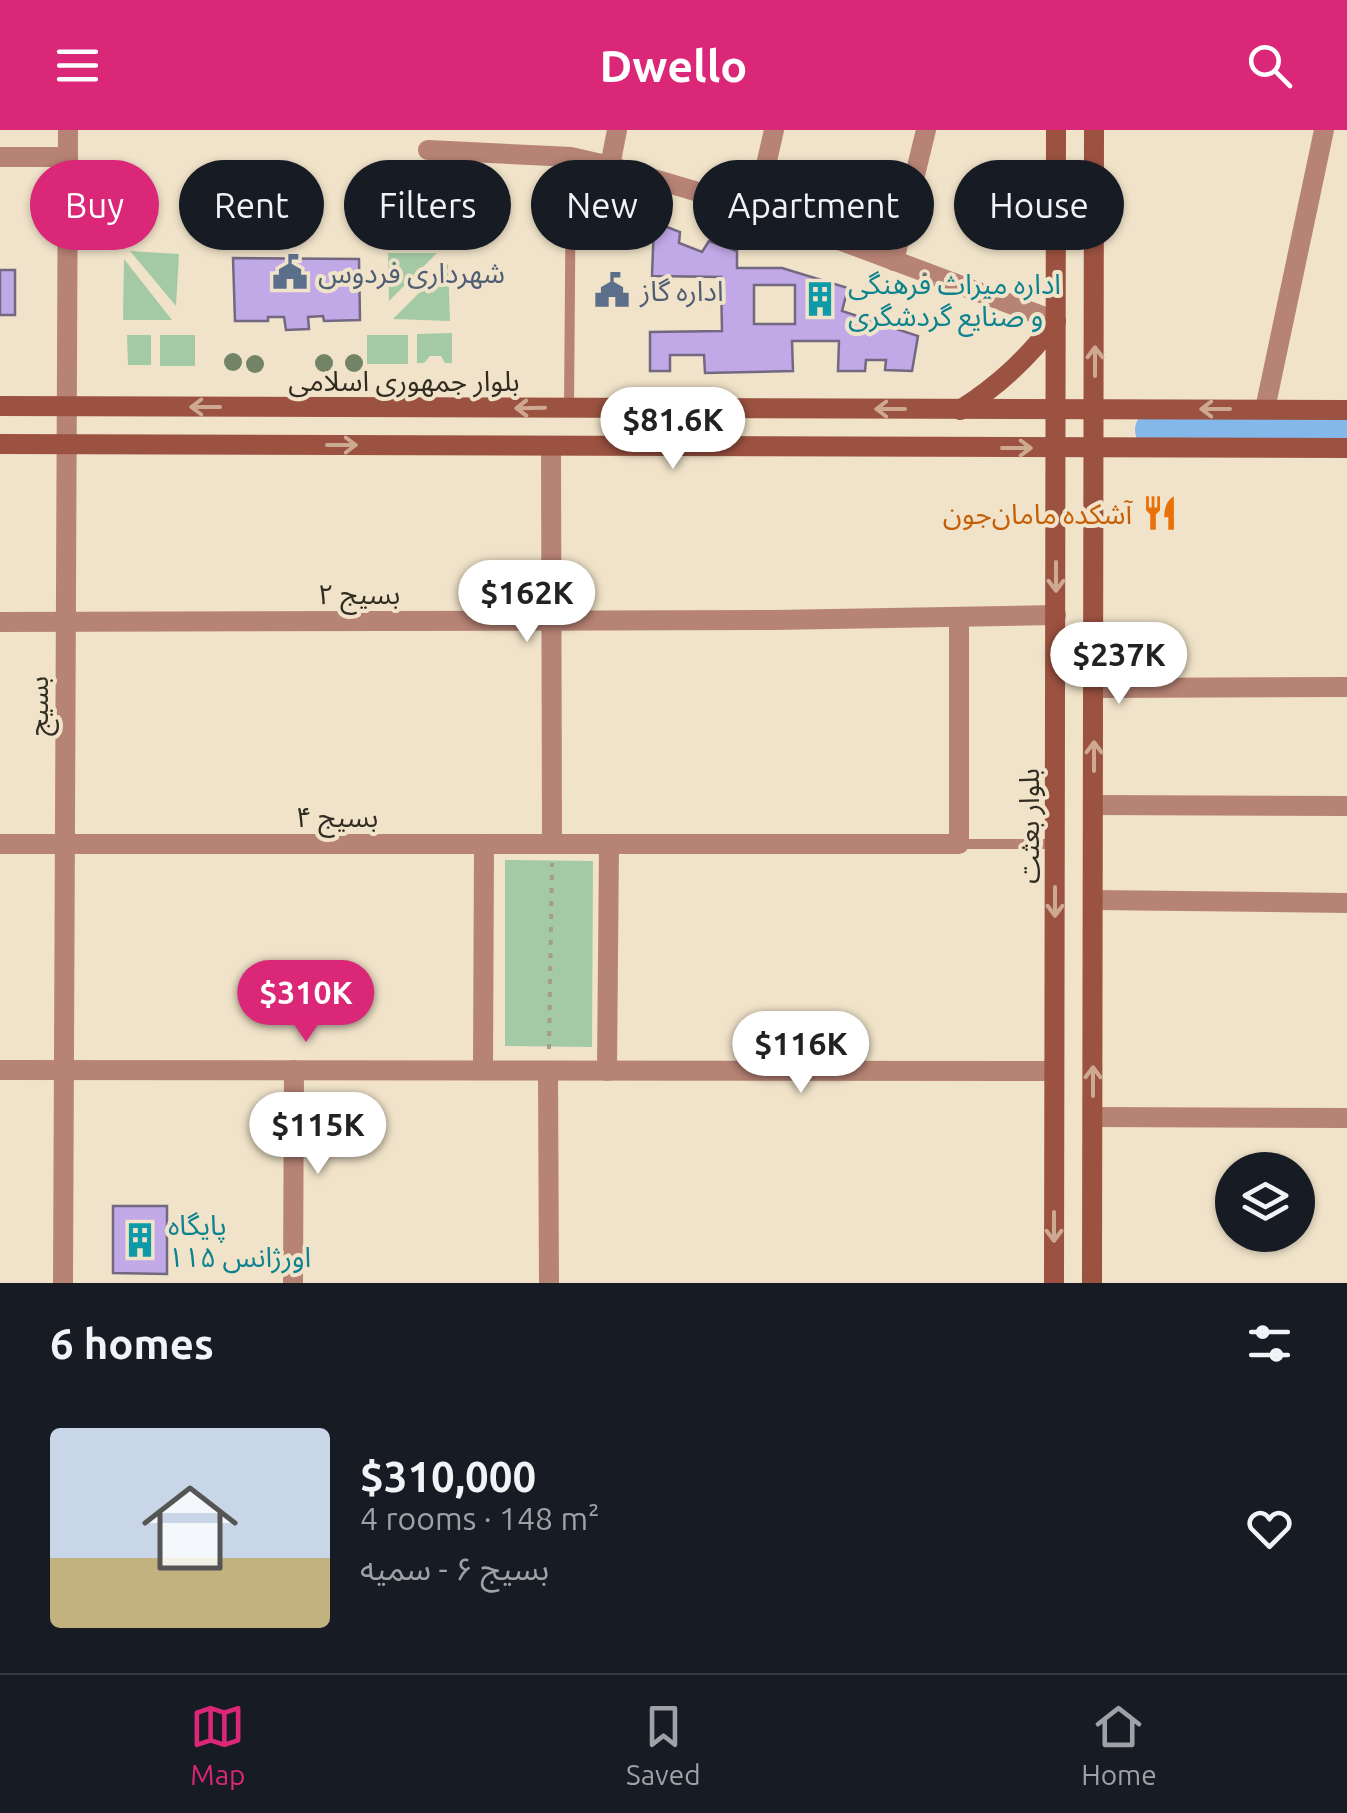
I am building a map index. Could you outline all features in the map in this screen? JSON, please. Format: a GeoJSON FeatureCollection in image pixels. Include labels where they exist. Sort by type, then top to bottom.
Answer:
{"type":"FeatureCollection","features":[{"type":"Feature","properties":{"kind":"main road","name":"بلوار بعثت"},"geometry":{"type":"LineString","coordinates":[[1054,1283],[1056,130]]}},
{"type":"Feature","properties":{"kind":"main road"},"geometry":{"type":"LineString","coordinates":[[1092,1283],[1094,130]]}},
{"type":"Feature","properties":{"kind":"main road"},"geometry":{"type":"LineString","coordinates":[[960,410],[996,386],[1029,356],[1056,321]]}},
{"type":"Feature","properties":{"kind":"main road","name":"بلوار جمهوری اسلامی"},"geometry":{"type":"LineString","coordinates":[[0,406],[1347,410]]}},
{"type":"Feature","properties":{"kind":"main road"},"geometry":{"type":"LineString","coordinates":[[0,444],[1347,448]]}},
{"type":"Feature","properties":{"kind":"street","name":"بسیج"},"geometry":{"type":"LineString","coordinates":[[63,1283],[68,130]]}},
{"type":"Feature","properties":{"kind":"street"},"geometry":{"type":"LineString","coordinates":[[611,160],[617,130]]}},
{"type":"Feature","properties":{"kind":"street"},"geometry":{"type":"LineString","coordinates":[[767,160],[774,130]]}},
{"type":"Feature","properties":{"kind":"street"},"geometry":{"type":"LineString","coordinates":[[894,261],[926,130]]}},
{"type":"Feature","properties":{"kind":"street"},"geometry":{"type":"LineString","coordinates":[[1265,409],[1324,130]]}},
{"type":"Feature","properties":{"kind":"street"},"geometry":{"type":"LineString","coordinates":[[428,150],[584,160]]}},
{"type":"Feature","properties":{"kind":"street"},"geometry":{"type":"LineString","coordinates":[[0,157],[68,157]]}},
{"type":"Feature","properties":{"kind":"street"},"geometry":{"type":"LineString","coordinates":[[865,250],[1056,321]]}},
{"type":"Feature","properties":{"kind":"street"},"geometry":{"type":"LineString","coordinates":[[551,446],[552,844]]}},
{"type":"Feature","properties":{"kind":"street","name":"بسیج ۲"},"geometry":{"type":"LineString","coordinates":[[0,622],[774,620],[1056,614]]}},
{"type":"Feature","properties":{"kind":"street"},"geometry":{"type":"LineString","coordinates":[[958,617],[959,844]]}},
{"type":"Feature","properties":{"kind":"street"},"geometry":{"type":"LineString","coordinates":[[1094,688],[1347,688]]}},
{"type":"Feature","properties":{"kind":"street"},"geometry":{"type":"LineString","coordinates":[[1094,805],[1347,806]]}},
{"type":"Feature","properties":{"kind":"street","name":"بسیج ۴"},"geometry":{"type":"LineString","coordinates":[[0,844],[959,844]]}},
{"type":"Feature","properties":{"kind":"street"},"geometry":{"type":"LineString","coordinates":[[483,1070],[484,844]]}},
{"type":"Feature","properties":{"kind":"street"},"geometry":{"type":"LineString","coordinates":[[608,1071],[609,844]]}},
{"type":"Feature","properties":{"kind":"street"},"geometry":{"type":"LineString","coordinates":[[1094,900],[1347,904]]}},
{"type":"Feature","properties":{"kind":"street"},"geometry":{"type":"LineString","coordinates":[[0,1070],[1054,1070]]}},
{"type":"Feature","properties":{"kind":"street"},"geometry":{"type":"LineString","coordinates":[[293,1283],[294,1070]]}},
{"type":"Feature","properties":{"kind":"street"},"geometry":{"type":"LineString","coordinates":[[548,1070],[549,1283]]}},
{"type":"Feature","properties":{"kind":"street"},"geometry":{"type":"LineString","coordinates":[[1092,1117],[1347,1118]]}},
{"type":"Feature","properties":{"kind":"lane"},"geometry":{"type":"LineString","coordinates":[[569,407],[571,157]]}},
{"type":"Feature","properties":{"kind":"lane"},"geometry":{"type":"LineString","coordinates":[[959,844],[1056,844]]}},
{"type":"Feature","properties":{"kind":"path"},"geometry":{"type":"LineString","coordinates":[[548,1070],[552,844]]}},
{"type":"Feature","properties":{"kind":"green space"},"geometry":{"type":"Polygon","coordinates":[[[130,251],[179,254],[176,306],[130,251]]]}},
{"type":"Feature","properties":{"kind":"green space"},"geometry":{"type":"Polygon","coordinates":[[[388,253],[437,253],[389,301],[388,253]]]}},
{"type":"Feature","properties":{"kind":"green space"},"geometry":{"type":"Polygon","coordinates":[[[124,259],[172,320],[123,320],[124,259]]]}},
{"type":"Feature","properties":{"kind":"green space"},"geometry":{"type":"Polygon","coordinates":[[[448,264],[450,321],[393,319],[448,264]]]}},
{"type":"Feature","properties":{"kind":"green space"},"geometry":{"type":"Polygon","coordinates":[[[452,333],[452,363],[445,363],[441,356],[430,356],[424,363],[417,363],[417,334],[452,333]]]}},
{"type":"Feature","properties":{"kind":"green space"},"geometry":{"type":"Polygon","coordinates":[[[127,335],[151,335],[151,365],[128,365],[127,335]]]}},
{"type":"Feature","properties":{"kind":"green space"},"geometry":{"type":"Polygon","coordinates":[[[160,335],[195,335],[195,366],[160,366],[160,335]]]}},
{"type":"Feature","properties":{"kind":"green space"},"geometry":{"type":"Polygon","coordinates":[[[367,335],[408,335],[408,364],[367,364],[367,335]]]}},
{"type":"Feature","properties":{"kind":"green space"},"geometry":{"type":"Polygon","coordinates":[[[505,860],[593,861],[592,1047],[505,1046],[505,860]]]}},
{"type":"Feature","properties":{"kind":"building","name":"اداره میراث فرهنگی و صنایع گردشگری"},"geometry":{"type":"Polygon","coordinates":[[[673,229],[680,232],[679,243],[693,250],[737,251],[737,268],[782,268],[848,288],[842,311],[918,336],[912,371],[885,370],[886,360],[866,360],[865,371],[838,371],[839,341],[792,341],[793,371],[705,373],[704,355],[670,355],[670,371],[650,371],[650,332],[722,331],[721,277],[652,276],[653,250],[673,250],[673,229]],[[754,285],[754,324],[795,324],[795,285],[754,285]]]}},
{"type":"Feature","properties":{"kind":"building"},"geometry":{"type":"Polygon","coordinates":[[[233,258],[359,259],[360,320],[324,321],[323,316],[308,317],[309,329],[286,330],[284,317],[235,321],[233,258]]]}},
{"type":"Feature","properties":{"kind":"building"},"geometry":{"type":"Polygon","coordinates":[[[0,270],[15,270],[15,315],[0,315],[0,270]]]}},
{"type":"Feature","properties":{"kind":"building","name":"پایگاه اورژانس ۱۱۵"},"geometry":{"type":"Polygon","coordinates":[[[113,1206],[167,1206],[167,1274],[113,1273],[113,1206]]]}},
{"type":"Feature","properties":{"kind":"waterway"},"geometry":{"type":"LineString","coordinates":[[1156,430],[1347,429]]}},
{"type":"Feature","properties":{"kind":"place","name":"شهرداری فردوس"},"geometry":{"type":"Point","coordinates":[290,272]}},
{"type":"Feature","properties":{"kind":"place","name":"اداره گاز"},"geometry":{"type":"Point","coordinates":[612,290]}},
{"type":"Feature","properties":{"kind":"place","name":"اداره میراث فرهنگی و صنایع گردشگری"},"geometry":{"type":"Point","coordinates":[820,299]}},
{"type":"Feature","properties":{"kind":"place","name":"آشکده مامان‌جون"},"geometry":{"type":"Point","coordinates":[1160,513]}},
{"type":"Feature","properties":{"kind":"place","name":"پایگاه اورژانس ۱۱۵"},"geometry":{"type":"Point","coordinates":[140,1240]}}]}
